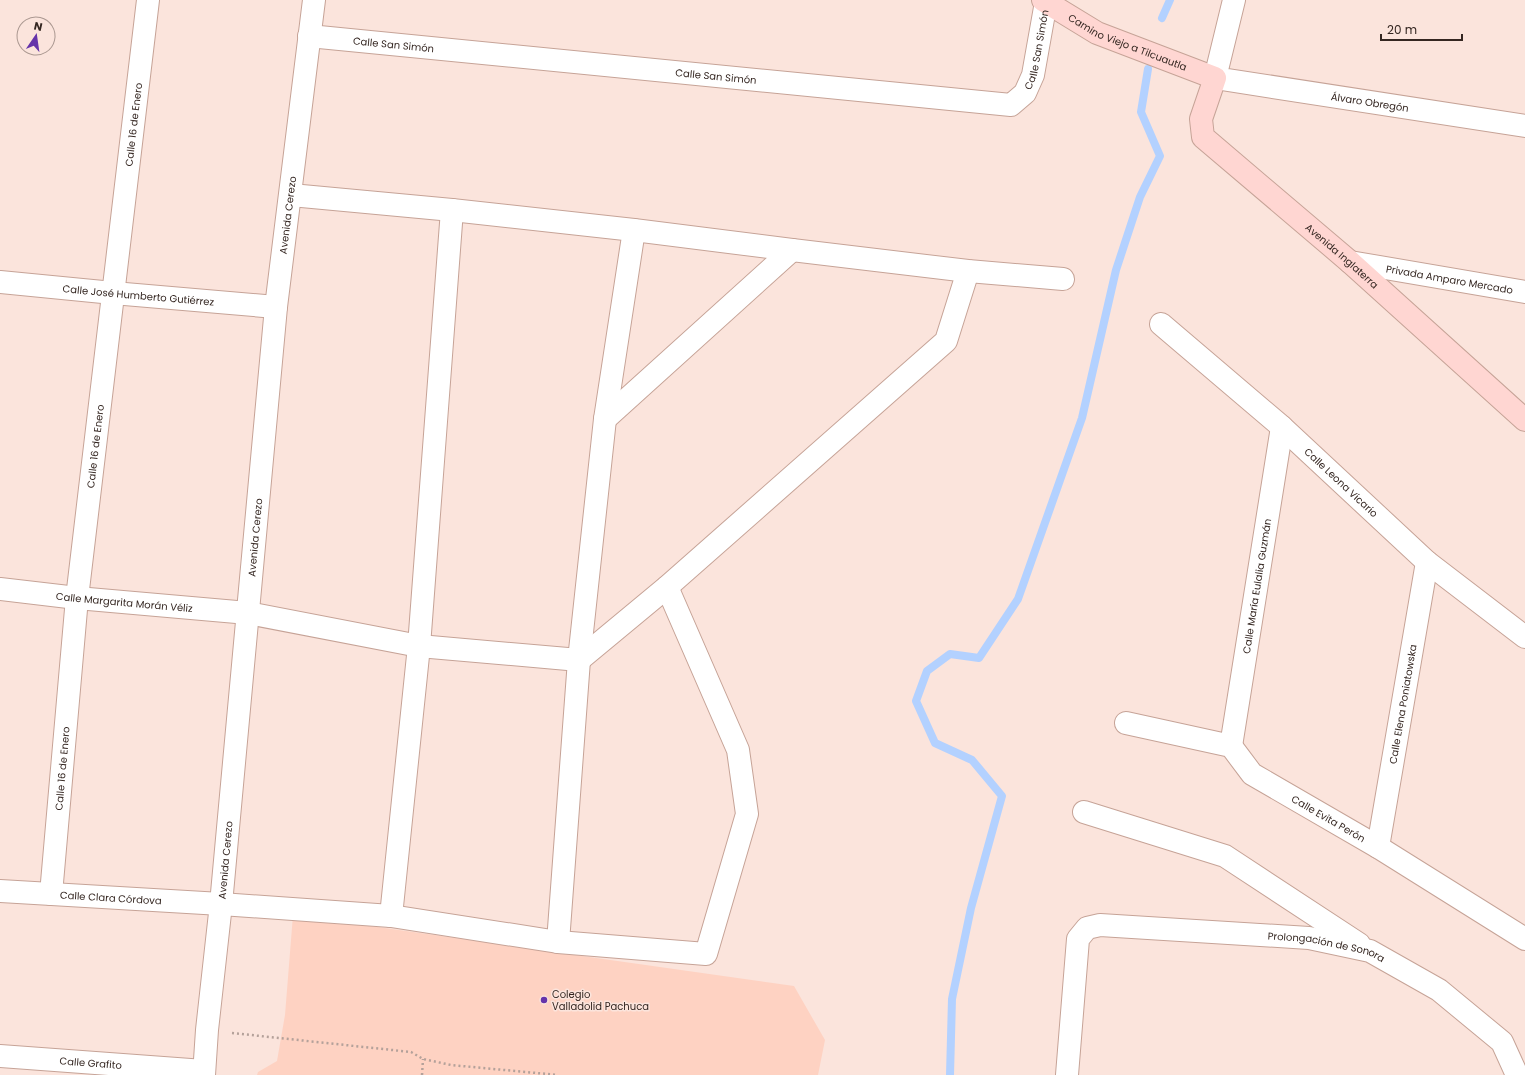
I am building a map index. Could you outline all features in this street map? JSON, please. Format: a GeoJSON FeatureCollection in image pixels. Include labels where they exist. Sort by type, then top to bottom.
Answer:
{"type":"FeatureCollection","features":[{"type":"Feature","properties":{"kind":"street","name":"Calle 16 de Enero"},"geometry":{"type":"LineString","coordinates":[[51,894],[77,598],[112,293],[148,0]]}},
{"type":"Feature","properties":{"kind":"street","name":"Avenida Cerezo"},"geometry":{"type":"LineString","coordinates":[[204,1073],[276,306],[291,195],[314,0]]}},
{"type":"Feature","properties":{"kind":"street"},"geometry":{"type":"LineString","coordinates":[[1216,78],[1234,0]]}},
{"type":"Feature","properties":{"kind":"street","name":"Calle San Simón"},"geometry":{"type":"LineString","coordinates":[[309,36],[1012,105],[1025,93],[1033,75],[1045,1]]}},
{"type":"Feature","properties":{"kind":"street","name":"Camino Viejo a Tilcuautla"},"geometry":{"type":"LineString","coordinates":[[1045,1],[1097,33],[1216,78]]}},
{"type":"Feature","properties":{"kind":"street","name":"Álvaro Obregón"},"geometry":{"type":"LineString","coordinates":[[1216,78],[1525,126]]}},
{"type":"Feature","properties":{"kind":"street","name":"Avenida Inglaterra"},"geometry":{"type":"LineString","coordinates":[[1216,78],[1201,119],[1203,137],[1350,262],[1525,420]]}},
{"type":"Feature","properties":{"kind":"street"},"geometry":{"type":"LineString","coordinates":[[291,195],[452,210],[634,230],[968,271],[1063,279]]}},
{"type":"Feature","properties":{"kind":"street"},"geometry":{"type":"LineString","coordinates":[[391,916],[419,646],[452,210]]}},
{"type":"Feature","properties":{"kind":"street"},"geometry":{"type":"LineString","coordinates":[[558,942],[579,660],[605,419],[634,230]]}},
{"type":"Feature","properties":{"kind":"street"},"geometry":{"type":"LineString","coordinates":[[605,419],[792,250]]}},
{"type":"Feature","properties":{"kind":"street","name":"Privada Amparo Mercado"},"geometry":{"type":"LineString","coordinates":[[1350,262],[1525,292]]}},
{"type":"Feature","properties":{"kind":"street"},"geometry":{"type":"LineString","coordinates":[[579,660],[667,587],[946,341],[968,271]]}},
{"type":"Feature","properties":{"kind":"street","name":"Calle José Humberto Gutiérrez"},"geometry":{"type":"LineString","coordinates":[[0,282],[112,293],[276,306]]}},
{"type":"Feature","properties":{"kind":"street","name":"Calle Leona Vicario"},"geometry":{"type":"LineString","coordinates":[[1161,324],[1282,427],[1427,562],[1525,637]]}},
{"type":"Feature","properties":{"kind":"street","name":"Calle María Eulalia Guzmán"},"geometry":{"type":"LineString","coordinates":[[1231,746],[1282,427]]}},
{"type":"Feature","properties":{"kind":"street","name":"Calle Elena Poniatowska"},"geometry":{"type":"LineString","coordinates":[[1378,847],[1427,562]]}},
{"type":"Feature","properties":{"kind":"street","name":"Calle Clara Córdova"},"geometry":{"type":"LineString","coordinates":[[0,891],[391,916],[558,942],[706,954],[747,814],[738,750],[667,587]]}},
{"type":"Feature","properties":{"kind":"street","name":"Calle Margarita Morán Véliz"},"geometry":{"type":"LineString","coordinates":[[0,589],[77,598],[248,613],[419,646],[579,660]]}},
{"type":"Feature","properties":{"kind":"street"},"geometry":{"type":"LineString","coordinates":[[1126,723],[1231,746]]}},
{"type":"Feature","properties":{"kind":"street","name":"Calle Evita Perón"},"geometry":{"type":"LineString","coordinates":[[1231,746],[1252,774],[1378,847],[1525,936]]}},
{"type":"Feature","properties":{"kind":"street"},"geometry":{"type":"LineString","coordinates":[[1084,812],[1225,856],[1370,951]]}},
{"type":"Feature","properties":{"kind":"street","name":"Prolongación de Sonora"},"geometry":{"type":"LineString","coordinates":[[1066,1075],[1078,939],[1087,928],[1100,926],[1309,938],[1370,951],[1439,990],[1502,1042],[1517,1075]]}},
{"type":"Feature","properties":{"kind":"street","name":"Calle Grafito"},"geometry":{"type":"LineString","coordinates":[[0,1056],[42,1067],[204,1073]]}},
{"type":"Feature","properties":{"kind":"path"},"geometry":{"type":"LineString","coordinates":[[207,1030],[411,1052],[423,1059],[451,1066],[558,1075]]}},
{"type":"Feature","properties":{"kind":"path"},"geometry":{"type":"LineString","coordinates":[[422,1075],[423,1059]]}},
{"type":"Feature","properties":{"kind":"shaded area","name":"Colegio Valladolid Pachuca"},"geometry":{"type":"Polygon","coordinates":[[[293,915],[794,986],[825,1040],[818,1075],[257,1075],[258,1072],[277,1061],[285,1015],[293,915]]]}},
{"type":"Feature","properties":{"kind":"waterway"},"geometry":{"type":"LineString","coordinates":[[1162,18],[1170,0]]}},
{"type":"Feature","properties":{"kind":"waterway"},"geometry":{"type":"LineString","coordinates":[[950,1075],[952,999],[971,908],[1002,796],[972,760],[935,743],[916,701],[927,671],[950,654],[979,658],[1018,599],[1082,418],[1116,270],[1140,197],[1160,156],[1141,112],[1148,69]]}},
{"type":"Feature","properties":{"kind":"place","name":"Colegio Valladolid Pachuca"},"geometry":{"type":"Point","coordinates":[544,1000]}}]}
